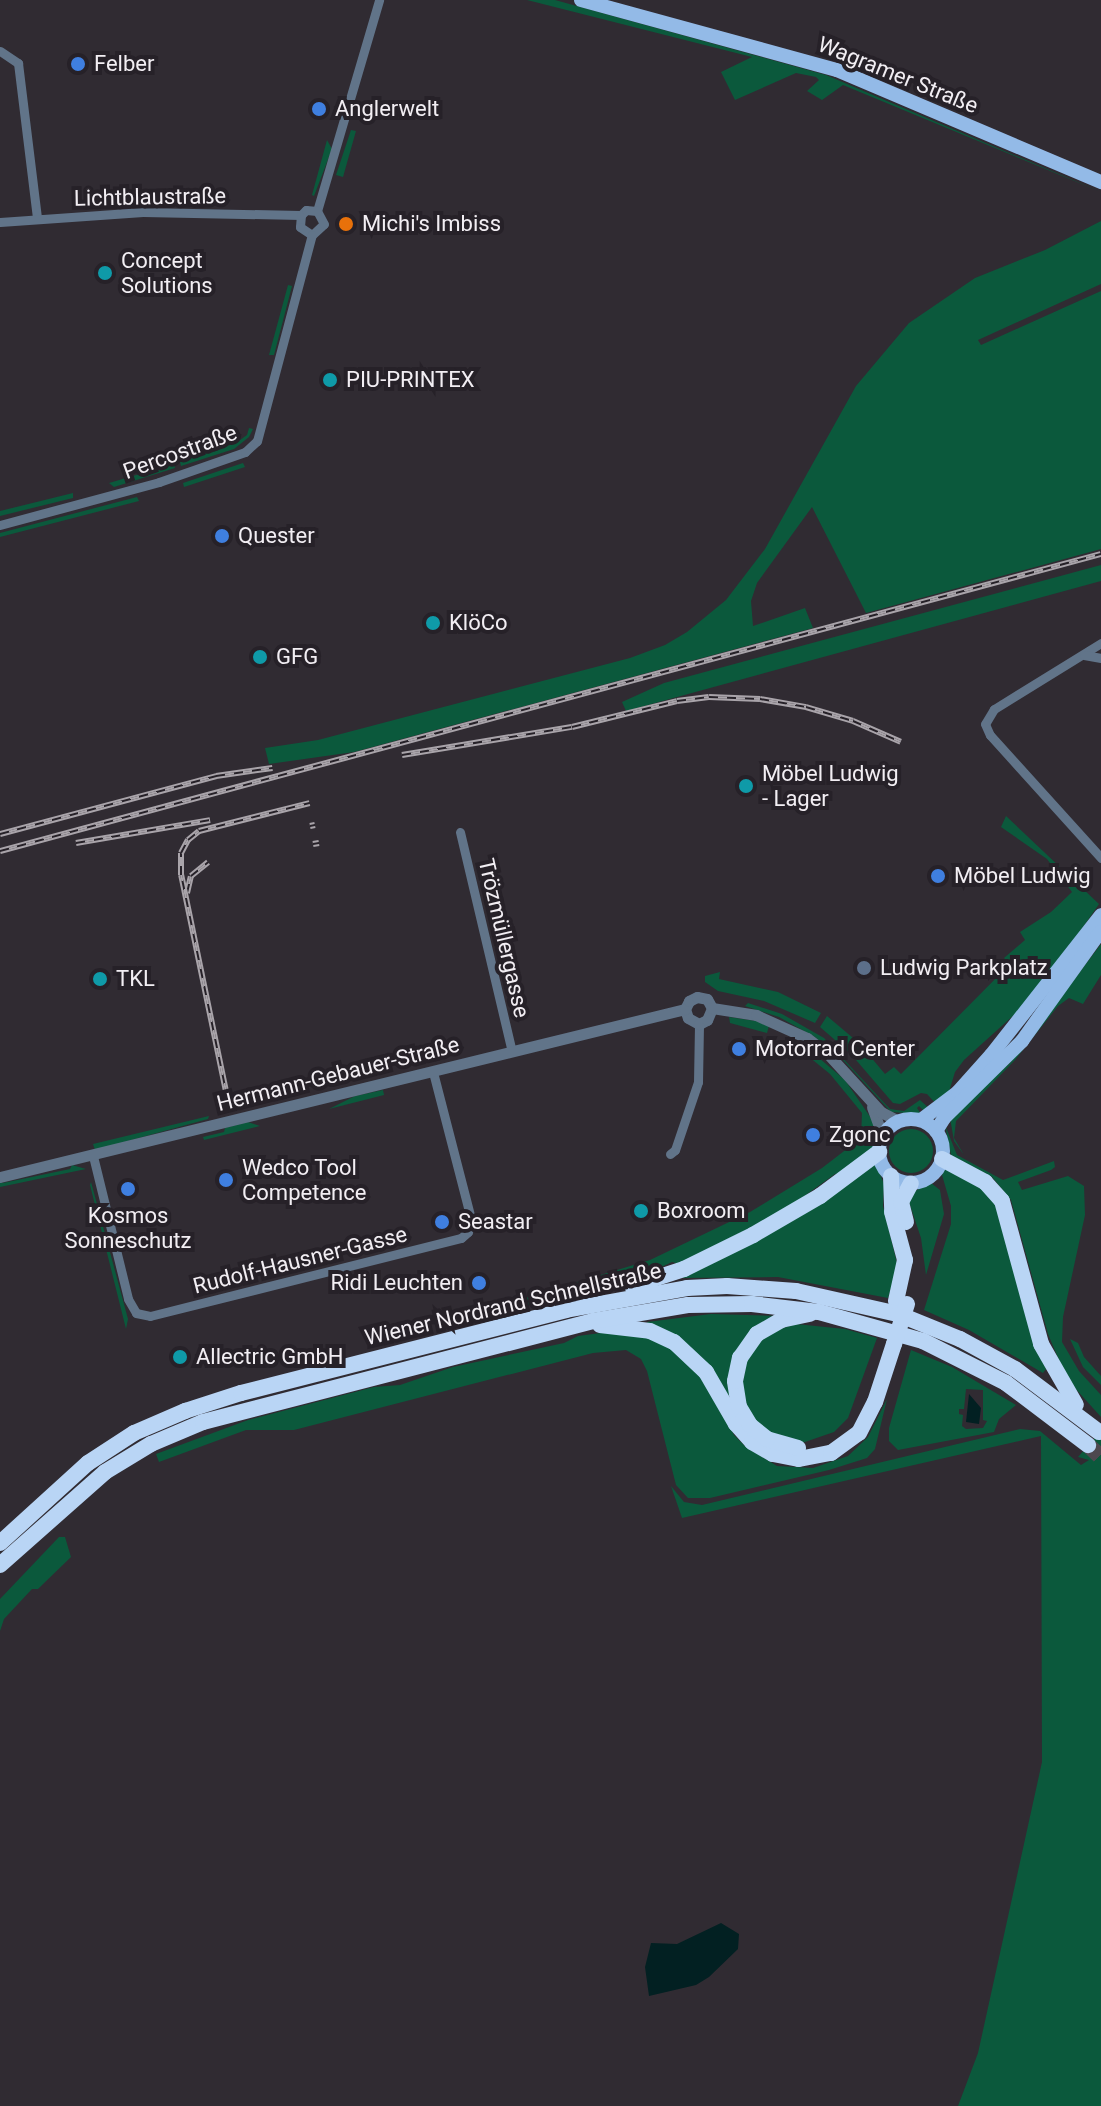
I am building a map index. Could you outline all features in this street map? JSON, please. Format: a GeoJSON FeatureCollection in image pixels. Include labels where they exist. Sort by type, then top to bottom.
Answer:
{"type":"FeatureCollection","features":[{"type":"Feature","properties":{"kind":"highway"},"geometry":{"type":"LineString","coordinates":[[614,1299],[628,1287],[684,1269],[775,1223],[840,1183],[881,1145]]}},
{"type":"Feature","properties":{"kind":"highway"},"geometry":{"type":"LineString","coordinates":[[942,1159],[985,1182],[1002,1201],[1044,1353],[1092,1433]]}},
{"type":"Feature","properties":{"kind":"highway"},"geometry":{"type":"LineString","coordinates":[[891,1176],[892,1212],[905,1260],[902,1303]]}},
{"type":"Feature","properties":{"kind":"highway"},"geometry":{"type":"LineString","coordinates":[[819,1312],[765,1328],[744,1349],[736,1370],[735,1389],[744,1415],[758,1433],[780,1445],[811,1448],[845,1432],[862,1406],[889,1342],[915,1260],[901,1202],[911,1183]]}},
{"type":"Feature","properties":{"kind":"highway","name":"Wiener Nordrand Schnellstraße"},"geometry":{"type":"LineString","coordinates":[[0,1543],[88,1463],[134,1433],[185,1411],[241,1393],[614,1299],[687,1288],[727,1286],[796,1291],[865,1304],[929,1325],[989,1354],[1038,1384],[1092,1433]]}},
{"type":"Feature","properties":{"kind":"highway","name":"Wiener Nordrand Schnellstraße"},"geometry":{"type":"LineString","coordinates":[[0,1565],[105,1472],[178,1432],[258,1406],[586,1323],[688,1305],[752,1304],[819,1312],[881,1327],[954,1355],[1092,1433]]}},
{"type":"Feature","properties":{"kind":"highway"},"geometry":{"type":"LineString","coordinates":[[586,1323],[637,1329],[674,1342],[706,1372],[736,1424],[752,1442],[773,1454],[799,1459],[831,1453],[859,1433],[875,1402],[889,1342]]}},
{"type":"Feature","properties":{"kind":"main road","name":"Wagramer Straße"},"geometry":{"type":"LineString","coordinates":[[581,0],[837,70],[1101,182]]}},
{"type":"Feature","properties":{"kind":"main road"},"geometry":{"type":"LineString","coordinates":[[921,1120],[936,1131],[943,1149],[942,1159],[933,1175],[911,1183],[891,1176],[881,1145],[899,1121],[921,1120],[958,1092],[991,1055],[1101,915]]}},
{"type":"Feature","properties":{"kind":"main road"},"geometry":{"type":"LineString","coordinates":[[936,1131],[944,1118],[1022,1041],[1101,931]]}},
{"type":"Feature","properties":{"kind":"street"},"geometry":{"type":"LineString","coordinates":[[317,211],[306,210],[301,215],[300,227],[312,235],[324,224],[317,211],[379,0]]}},
{"type":"Feature","properties":{"kind":"street"},"geometry":{"type":"LineString","coordinates":[[0,51],[18,63],[37,217]]}},
{"type":"Feature","properties":{"kind":"street","name":"Lichtblaustraße"},"geometry":{"type":"LineString","coordinates":[[0,222],[37,217],[143,212],[301,215]]}},
{"type":"Feature","properties":{"kind":"street","name":"Percostraße"},"geometry":{"type":"LineString","coordinates":[[0,525],[159,482],[245,452],[257,441],[312,235]]}},
{"type":"Feature","properties":{"kind":"street"},"geometry":{"type":"LineString","coordinates":[[1101,643],[994,709],[985,724],[990,735],[1101,858]]}},
{"type":"Feature","properties":{"kind":"street"},"geometry":{"type":"LineString","coordinates":[[1084,655],[1101,658]]}},
{"type":"Feature","properties":{"kind":"street","name":"Trözmüllergasse"},"geometry":{"type":"LineString","coordinates":[[460,832],[512,1052]]}},
{"type":"Feature","properties":{"kind":"street","name":"Hermann-Gebauer-Straße"},"geometry":{"type":"LineString","coordinates":[[0,1177],[685,1009],[689,1001],[697,997],[707,999],[712,1008],[766,1018],[807,1038],[827,1053],[868,1100],[891,1119],[899,1121]]}},
{"type":"Feature","properties":{"kind":"street"},"geometry":{"type":"LineString","coordinates":[[699,1024],[711,1017],[712,1008]]}},
{"type":"Feature","properties":{"kind":"street"},"geometry":{"type":"LineString","coordinates":[[685,1009],[688,1018],[699,1024]]}},
{"type":"Feature","properties":{"kind":"street"},"geometry":{"type":"LineString","coordinates":[[670,1154],[675,1150],[698,1082],[699,1024]]}},
{"type":"Feature","properties":{"kind":"street","name":"Rudolf-Hausner-Gasse"},"geometry":{"type":"LineString","coordinates":[[93,1156],[128,1299],[136,1313],[150,1316],[461,1238],[468,1232],[471,1219],[433,1072]]}},
{"type":"Feature","properties":{"kind":"street","name":"Hermann-Gebauer-Straße"},"geometry":{"type":"LineString","coordinates":[[868,1100],[881,1145]]}},
{"type":"Feature","properties":{"kind":"green space"},"geometry":{"type":"Polygon","coordinates":[[[527,0],[555,0],[826,75],[1101,192],[843,85],[822,100],[807,91],[819,80],[816,77],[796,73],[735,100],[721,72],[752,57],[527,0]]]}},
{"type":"Feature","properties":{"kind":"green space"},"geometry":{"type":"Polygon","coordinates":[[[351,130],[356,131],[343,177],[336,175],[351,130]]]}},
{"type":"Feature","properties":{"kind":"green space"},"geometry":{"type":"Polygon","coordinates":[[[327,140],[332,149],[314,196],[312,195],[327,140]]]}},
{"type":"Feature","properties":{"kind":"green space"},"geometry":{"type":"Polygon","coordinates":[[[1101,221],[1101,284],[978,340],[981,345],[1101,291],[1101,549],[866,613],[812,507],[757,583],[751,601],[753,626],[805,608],[813,628],[354,752],[269,764],[265,748],[318,740],[630,658],[665,645],[687,632],[726,600],[765,549],[856,386],[909,323],[975,278],[1045,250],[1101,221]]]}},
{"type":"Feature","properties":{"kind":"green space"},"geometry":{"type":"Polygon","coordinates":[[[288,285],[292,286],[274,355],[269,355],[288,285]]]}},
{"type":"Feature","properties":{"kind":"green space"},"geometry":{"type":"Polygon","coordinates":[[[249,428],[253,429],[249,437],[234,449],[181,466],[180,462],[236,443],[247,435],[249,428]]]}},
{"type":"Feature","properties":{"kind":"green space"},"geometry":{"type":"Polygon","coordinates":[[[243,463],[245,467],[184,487],[183,483],[243,463]]]}},
{"type":"Feature","properties":{"kind":"green space"},"geometry":{"type":"Polygon","coordinates":[[[174,464],[175,468],[114,487],[109,483],[174,464]]]}},
{"type":"Feature","properties":{"kind":"green space"},"geometry":{"type":"Polygon","coordinates":[[[73,493],[73,498],[0,516],[0,511],[73,493]]]}},
{"type":"Feature","properties":{"kind":"green space"},"geometry":{"type":"Polygon","coordinates":[[[137,497],[139,501],[0,537],[0,533],[137,497]]]}},
{"type":"Feature","properties":{"kind":"green space"},"geometry":{"type":"Polygon","coordinates":[[[1101,565],[1101,581],[626,711],[622,702],[664,683],[1101,565]]]}},
{"type":"Feature","properties":{"kind":"green space"},"geometry":{"type":"Polygon","coordinates":[[[1006,816],[1099,904],[1036,995],[964,1060],[955,1072],[948,1095],[937,1105],[927,1094],[921,1093],[900,1104],[893,1103],[850,1053],[820,1027],[827,1016],[859,1043],[885,1074],[894,1067],[901,1074],[1010,964],[1004,958],[1025,940],[1020,932],[1051,912],[1072,892],[1047,859],[1001,827],[1006,816]]]}},
{"type":"Feature","properties":{"kind":"green space"},"geometry":{"type":"Polygon","coordinates":[[[1101,944],[1101,975],[1083,1004],[1069,998],[1058,1006],[1015,1060],[956,1121],[954,1138],[964,1155],[954,1141],[950,1118],[1011,1062],[1101,944]]]}},
{"type":"Feature","properties":{"kind":"green space"},"geometry":{"type":"Polygon","coordinates":[[[720,972],[719,979],[778,992],[821,1013],[815,1023],[764,1001],[718,991],[705,982],[705,976],[720,972]]]}},
{"type":"Feature","properties":{"kind":"green space"},"geometry":{"type":"Polygon","coordinates":[[[748,1003],[782,1014],[824,1038],[890,1109],[904,1111],[920,1100],[931,1110],[923,1110],[919,1106],[917,1108],[921,1114],[891,1112],[842,1059],[815,1037],[779,1017],[745,1006],[748,1003]]]}},
{"type":"Feature","properties":{"kind":"green space"},"geometry":{"type":"Polygon","coordinates":[[[729,1017],[769,1026],[767,1033],[730,1023],[729,1017]]]}},
{"type":"Feature","properties":{"kind":"green space"},"geometry":{"type":"Polygon","coordinates":[[[806,1047],[845,1080],[875,1124],[873,1148],[843,1173],[835,1174],[785,1210],[680,1264],[672,1262],[625,1284],[537,1303],[450,1328],[449,1321],[650,1260],[750,1212],[822,1168],[861,1138],[862,1113],[830,1074],[803,1052],[806,1047]]]}},
{"type":"Feature","properties":{"kind":"green space"},"geometry":{"type":"Polygon","coordinates":[[[383,1090],[384,1095],[329,1109],[355,1096],[383,1090]]]}},
{"type":"Feature","properties":{"kind":"green space"},"geometry":{"type":"Polygon","coordinates":[[[209,1116],[208,1119],[95,1150],[93,1144],[209,1116]]]}},
{"type":"Feature","properties":{"kind":"green space"},"geometry":{"type":"Polygon","coordinates":[[[248,1122],[260,1126],[204,1140],[203,1137],[224,1132],[225,1128],[248,1122]]]}},
{"type":"Feature","properties":{"kind":"green space"},"geometry":{"type":"Polygon","coordinates":[[[945,1125],[957,1155],[1003,1180],[1054,1161],[1055,1167],[1051,1170],[1018,1182],[1022,1190],[1068,1176],[1084,1186],[1085,1215],[1063,1317],[1062,1342],[1079,1371],[1101,1395],[1101,1417],[1074,1387],[1048,1334],[1011,1200],[992,1177],[951,1155],[945,1125]]]}},
{"type":"Feature","properties":{"kind":"green space"},"geometry":{"type":"Polygon","coordinates":[[[911,1129],[926,1136],[933,1151],[926,1166],[911,1173],[896,1166],[889,1151],[896,1136],[911,1129]]]}},
{"type":"Feature","properties":{"kind":"green space"},"geometry":{"type":"Polygon","coordinates":[[[876,1164],[884,1184],[883,1206],[898,1267],[888,1298],[778,1277],[676,1278],[876,1164]]]}},
{"type":"Feature","properties":{"kind":"green space"},"geometry":{"type":"Polygon","coordinates":[[[72,1165],[86,1169],[0,1187],[0,1181],[3,1183],[70,1169],[72,1165]]]}},
{"type":"Feature","properties":{"kind":"green space"},"geometry":{"type":"Polygon","coordinates":[[[945,1169],[980,1183],[996,1198],[1046,1369],[1043,1373],[969,1330],[924,1310],[951,1224],[951,1206],[942,1175],[945,1169]]]}},
{"type":"Feature","properties":{"kind":"green space"},"geometry":{"type":"Polygon","coordinates":[[[91,1182],[128,1319],[126,1329],[90,1185],[91,1182]]]}},
{"type":"Feature","properties":{"kind":"green space"},"geometry":{"type":"Polygon","coordinates":[[[931,1183],[940,1190],[944,1214],[926,1275],[921,1238],[909,1202],[913,1192],[931,1183]]]}},
{"type":"Feature","properties":{"kind":"green space"},"geometry":{"type":"Polygon","coordinates":[[[711,1314],[779,1316],[760,1326],[733,1400],[647,1322],[711,1314]]]}},
{"type":"Feature","properties":{"kind":"green space"},"geometry":{"type":"Polygon","coordinates":[[[796,1324],[845,1329],[877,1338],[848,1418],[834,1432],[802,1443],[774,1436],[755,1421],[748,1410],[742,1387],[747,1359],[759,1341],[773,1331],[796,1324]]]}},
{"type":"Feature","properties":{"kind":"green space"},"geometry":{"type":"Polygon","coordinates":[[[608,1332],[645,1336],[678,1352],[708,1384],[734,1435],[746,1447],[777,1466],[813,1468],[848,1456],[868,1437],[887,1399],[875,1449],[867,1458],[829,1470],[710,1498],[688,1498],[676,1485],[647,1371],[641,1359],[626,1350],[593,1353],[294,1430],[246,1430],[159,1462],[156,1454],[248,1420],[374,1387],[400,1385],[453,1367],[564,1343],[578,1336],[608,1332]]]}},
{"type":"Feature","properties":{"kind":"green space"},"geometry":{"type":"Polygon","coordinates":[[[1070,1339],[1078,1343],[1084,1357],[1101,1376],[1101,1385],[1083,1367],[1070,1339]]]}},
{"type":"Feature","properties":{"kind":"green space"},"geometry":{"type":"Polygon","coordinates":[[[911,1350],[952,1367],[1016,1405],[999,1419],[994,1432],[898,1450],[889,1441],[889,1428],[911,1350]],[[966,1389],[964,1409],[959,1409],[959,1414],[963,1415],[962,1426],[966,1429],[983,1428],[987,1421],[983,1420],[983,1390],[966,1389]]]}},
{"type":"Feature","properties":{"kind":"green space"},"geometry":{"type":"Polygon","coordinates":[[[1020,1429],[1040,1431],[1081,1465],[1089,1460],[1078,1457],[1101,1431],[1101,2106],[958,2106],[978,2053],[1042,1762],[1041,1436],[682,1518],[671,1486],[684,1502],[702,1505],[1020,1429]]]}},
{"type":"Feature","properties":{"kind":"green space"},"geometry":{"type":"Polygon","coordinates":[[[59,1537],[65,1537],[71,1557],[38,1589],[32,1589],[4,1619],[0,1631],[0,1599],[59,1537]]]}},
{"type":"Feature","properties":{"kind":"shaded area"},"geometry":{"type":"Polygon","coordinates":[[[969,1394],[981,1408],[979,1424],[966,1422],[969,1394]]]}},
{"type":"Feature","properties":{"kind":"shaded area"},"geometry":{"type":"Polygon","coordinates":[[[721,1923],[739,1934],[738,1949],[696,1985],[649,1996],[645,1967],[651,1943],[677,1944],[721,1923]]]}},
{"type":"Feature","properties":{"kind":"tunnel"},"geometry":{"type":"LineString","coordinates":[[1088,1445],[1101,1457]]}},
{"type":"Feature","properties":{"kind":"railway"},"geometry":{"type":"LineString","coordinates":[[0,851],[1101,554]]}},
{"type":"Feature","properties":{"kind":"railway"},"geometry":{"type":"LineString","coordinates":[[402,755],[572,727],[677,701],[709,697],[760,699],[806,707],[853,721],[901,742]]}},
{"type":"Feature","properties":{"kind":"railway"},"geometry":{"type":"LineString","coordinates":[[0,834],[216,776],[272,768]]}},
{"type":"Feature","properties":{"kind":"railway"},"geometry":{"type":"LineString","coordinates":[[228,1101],[181,875],[181,853],[188,840],[199,831],[310,803]]}},
{"type":"Feature","properties":{"kind":"railway"},"geometry":{"type":"LineString","coordinates":[[76,843],[210,820]]}},
{"type":"Feature","properties":{"kind":"railway"},"geometry":{"type":"LineString","coordinates":[[310,826],[315,825]]}},
{"type":"Feature","properties":{"kind":"railway"},"geometry":{"type":"LineString","coordinates":[[313,844],[319,843]]}},
{"type":"Feature","properties":{"kind":"railway"},"geometry":{"type":"LineString","coordinates":[[187,893],[191,876],[208,862]]}},
{"type":"Feature","properties":{"kind":"place","name":"Felber"},"geometry":{"type":"Point","coordinates":[78,64]}},
{"type":"Feature","properties":{"kind":"place","name":"Anglerwelt"},"geometry":{"type":"Point","coordinates":[319,109]}},
{"type":"Feature","properties":{"kind":"place","name":"Michi's Imbiss"},"geometry":{"type":"Point","coordinates":[346,224]}},
{"type":"Feature","properties":{"kind":"place","name":"Concept Solutions"},"geometry":{"type":"Point","coordinates":[105,273]}},
{"type":"Feature","properties":{"kind":"place","name":"PIU-PRINTEX"},"geometry":{"type":"Point","coordinates":[330,380]}},
{"type":"Feature","properties":{"kind":"place","name":"Quester"},"geometry":{"type":"Point","coordinates":[222,536]}},
{"type":"Feature","properties":{"kind":"place","name":"KlöCo"},"geometry":{"type":"Point","coordinates":[433,623]}},
{"type":"Feature","properties":{"kind":"place","name":"GFG"},"geometry":{"type":"Point","coordinates":[260,657]}},
{"type":"Feature","properties":{"kind":"place","name":"Möbel Ludwig - Lager"},"geometry":{"type":"Point","coordinates":[746,786]}},
{"type":"Feature","properties":{"kind":"place","name":"Möbel Ludwig"},"geometry":{"type":"Point","coordinates":[938,876]}},
{"type":"Feature","properties":{"kind":"place","name":"Ludwig Parkplatz"},"geometry":{"type":"Point","coordinates":[864,968]}},
{"type":"Feature","properties":{"kind":"place","name":"TKL"},"geometry":{"type":"Point","coordinates":[100,979]}},
{"type":"Feature","properties":{"kind":"place","name":"Motorrad Center"},"geometry":{"type":"Point","coordinates":[739,1049]}},
{"type":"Feature","properties":{"kind":"place","name":"Zgonc"},"geometry":{"type":"Point","coordinates":[813,1135]}},
{"type":"Feature","properties":{"kind":"place","name":"Wedco Tool Competence"},"geometry":{"type":"Point","coordinates":[226,1180]}},
{"type":"Feature","properties":{"kind":"place","name":"Kosmos Sonneschutz"},"geometry":{"type":"Point","coordinates":[128,1189]}},
{"type":"Feature","properties":{"kind":"place","name":"Boxroom"},"geometry":{"type":"Point","coordinates":[641,1211]}},
{"type":"Feature","properties":{"kind":"place","name":"Seastar"},"geometry":{"type":"Point","coordinates":[442,1222]}},
{"type":"Feature","properties":{"kind":"place","name":"Ridi Leuchten"},"geometry":{"type":"Point","coordinates":[479,1283]}},
{"type":"Feature","properties":{"kind":"place","name":"Allectric GmbH"},"geometry":{"type":"Point","coordinates":[180,1357]}}]}
